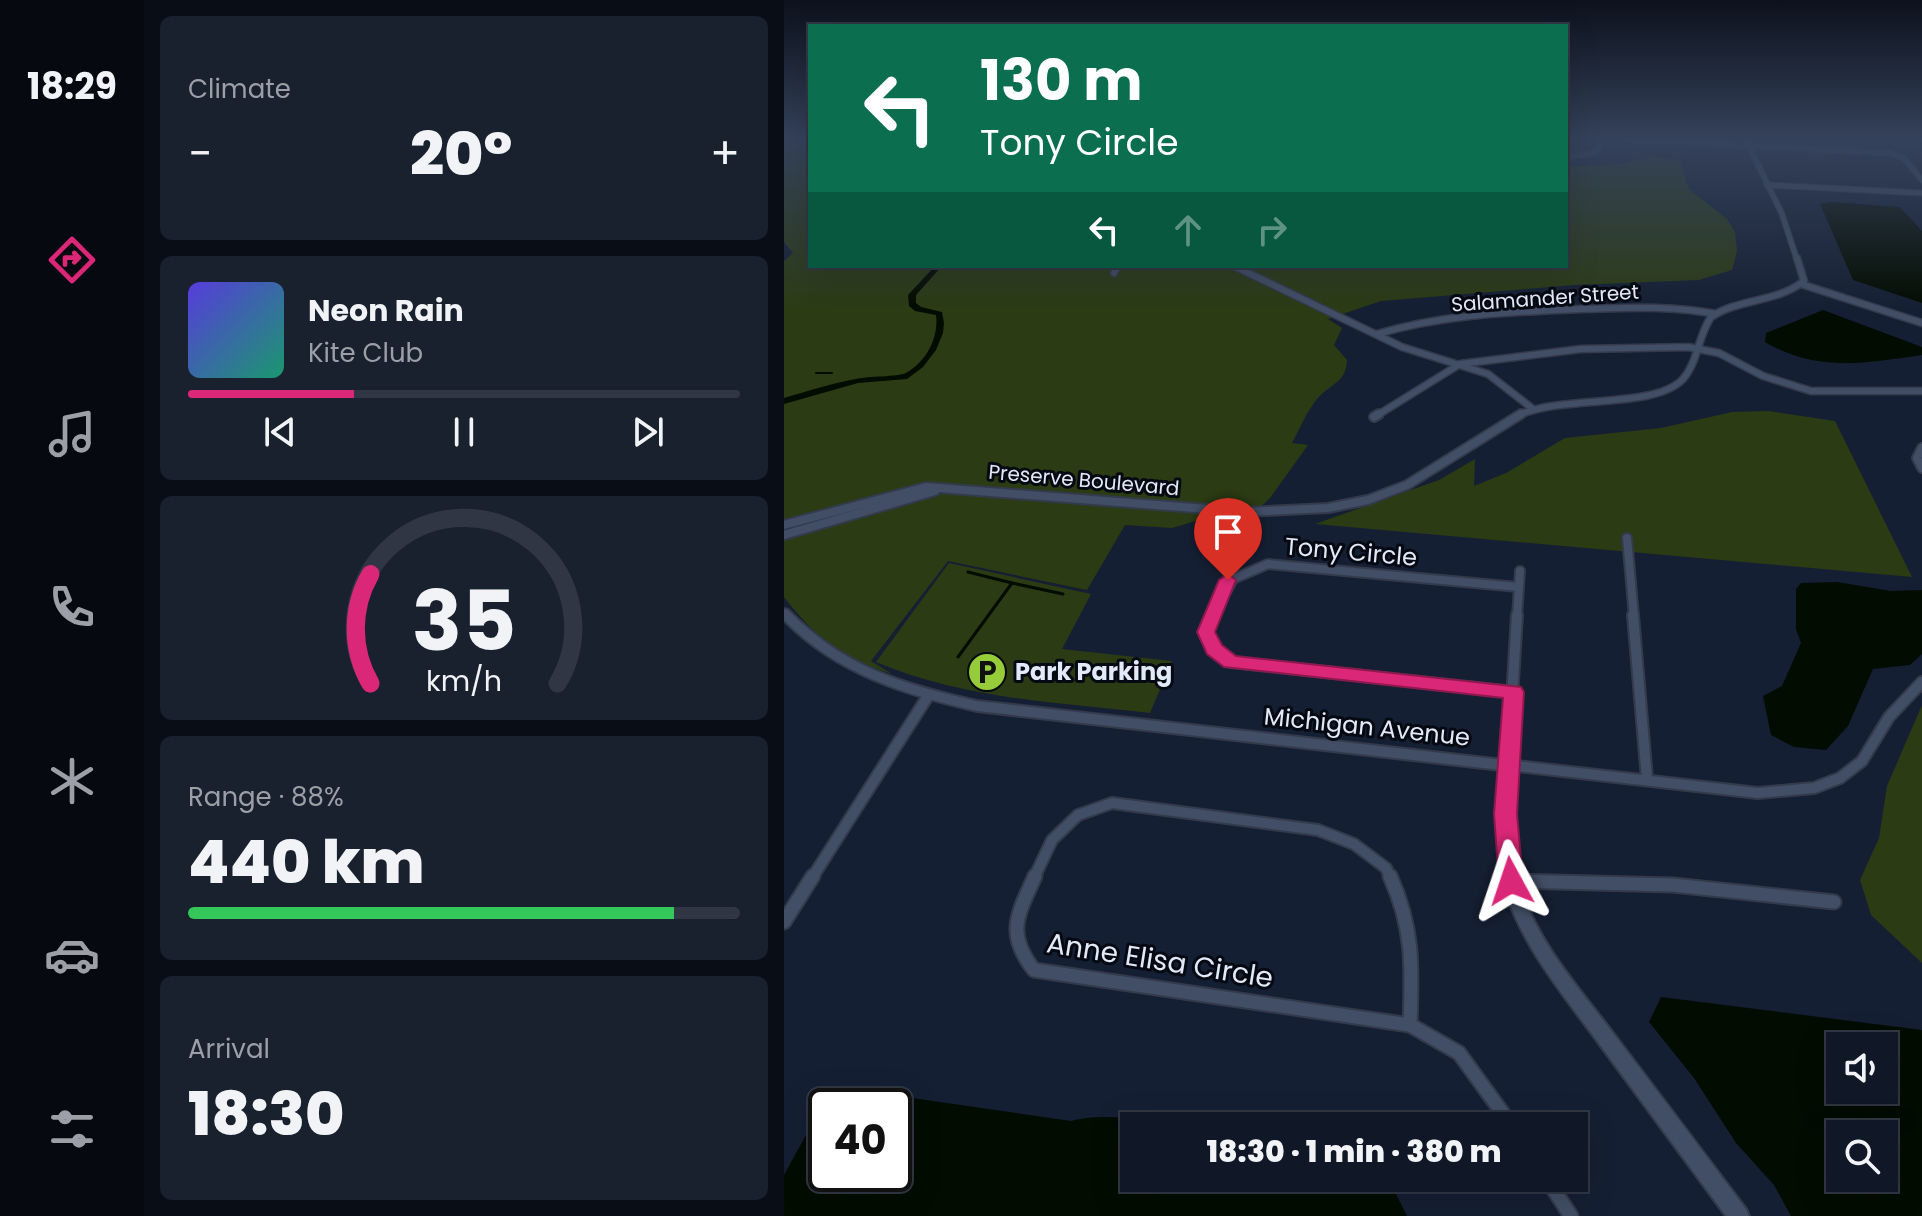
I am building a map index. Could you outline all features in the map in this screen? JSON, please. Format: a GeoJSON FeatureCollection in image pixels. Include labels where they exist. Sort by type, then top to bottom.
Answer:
{"type":"FeatureCollection","features":[{"type":"Feature","properties":{"kind":"street"},"geometry":{"type":"LineString","coordinates":[[1716,314],[1786,293],[1801,284],[1805,275],[1772,197]]}},
{"type":"Feature","properties":{"kind":"street"},"geometry":{"type":"LineString","coordinates":[[1114,273],[1117,268]]}},
{"type":"Feature","properties":{"kind":"street"},"geometry":{"type":"LineString","coordinates":[[1238,268],[1402,347],[1488,374],[1533,409]]}},
{"type":"Feature","properties":{"kind":"street"},"geometry":{"type":"LineString","coordinates":[[1801,284],[1922,323]]}},
{"type":"Feature","properties":{"kind":"street","name":"Salamander Street"},"geometry":{"type":"LineString","coordinates":[[1377,334],[1414,324],[1539,311],[1667,307],[1716,314]]}},
{"type":"Feature","properties":{"kind":"street","name":"Preserve Boulevard"},"geometry":{"type":"LineString","coordinates":[[784,525],[913,489],[942,488],[1246,512],[1296,512],[1343,506],[1407,485],[1496,426],[1533,409],[1664,391],[1685,379],[1705,327],[1716,314]]}},
{"type":"Feature","properties":{"kind":"street"},"geometry":{"type":"LineString","coordinates":[[1374,417],[1460,364],[1581,349],[1698,348],[1719,353],[1781,383],[1811,391],[1922,391]]}},
{"type":"Feature","properties":{"kind":"street"},"geometry":{"type":"LineString","coordinates":[[1922,448],[1917,458],[1922,468]]}},
{"type":"Feature","properties":{"kind":"street","name":"Preserve Boulevard"},"geometry":{"type":"LineString","coordinates":[[784,535],[942,488]]}},
{"type":"Feature","properties":{"kind":"street"},"geometry":{"type":"LineString","coordinates":[[1627,538],[1647,779]]}},
{"type":"Feature","properties":{"kind":"street","name":"Tony Circle"},"geometry":{"type":"LineString","coordinates":[[1514,692],[1231,662],[1214,649],[1206,632],[1228,580],[1248,567],[1268,564],[1518,587]]}},
{"type":"Feature","properties":{"kind":"street"},"geometry":{"type":"LineString","coordinates":[[1520,571],[1505,814],[1511,881],[1537,939],[1561,978],[1739,1216]]}},
{"type":"Feature","properties":{"kind":"street","name":"Michigan Avenue"},"geometry":{"type":"LineString","coordinates":[[784,613],[830,653],[890,683],[928,696],[977,706],[1758,793],[1787,793],[1823,785],[1862,761],[1885,722],[1922,682]]}},
{"type":"Feature","properties":{"kind":"street"},"geometry":{"type":"LineString","coordinates":[[784,922],[928,696]]}},
{"type":"Feature","properties":{"kind":"street","name":"Anne Elisa Circle"},"geometry":{"type":"LineString","coordinates":[[1410,1025],[1413,956],[1404,907],[1386,868],[1354,844],[1318,830],[1112,803],[1078,815],[1052,840],[1014,922],[1022,955],[1034,970],[1410,1025],[1459,1053],[1502,1112]]}},
{"type":"Feature","properties":{"kind":"street"},"geometry":{"type":"LineString","coordinates":[[1511,881],[1597,878],[1711,886],[1834,902]]}},
{"type":"Feature","properties":{"kind":"street"},"geometry":{"type":"LineString","coordinates":[[1555,1192],[1571,1216]]}},
{"type":"Feature","properties":{"kind":"green space"},"geometry":{"type":"Polygon","coordinates":[[[784,197],[808,197],[808,268],[1568,268],[1568,197],[1699,197],[1727,219],[1735,232],[1737,251],[1732,270],[1699,280],[1574,285],[1381,301],[1328,319],[1342,328],[1334,345],[1347,360],[1344,374],[1314,403],[1292,443],[1308,445],[1270,498],[1249,518],[1216,515],[1172,528],[1125,525],[1087,590],[948,561],[871,661],[892,674],[844,654],[831,645],[807,624],[784,597],[784,261],[793,253],[784,242],[784,197]]]}},
{"type":"Feature","properties":{"kind":"green space"},"geometry":{"type":"Polygon","coordinates":[[[1768,411],[1835,421],[1912,577],[1315,524],[1439,480],[1475,459],[1474,486],[1506,473],[1565,438],[1661,428],[1732,412],[1768,411]]]}},
{"type":"Feature","properties":{"kind":"green space"},"geometry":{"type":"Polygon","coordinates":[[[949,563],[1091,594],[1062,649],[1172,661],[1150,713],[976,691],[942,684],[876,662],[949,563]]]}},
{"type":"Feature","properties":{"kind":"green space"},"geometry":{"type":"Polygon","coordinates":[[[1922,705],[1922,963],[1871,915],[1860,880],[1879,838],[1887,786],[1922,705]]]}},
{"type":"Feature","properties":{"kind":"shaded area"},"geometry":{"type":"Polygon","coordinates":[[[1820,204],[1900,207],[1922,231],[1922,303],[1853,280],[1820,204]]]}},
{"type":"Feature","properties":{"kind":"shaded area"},"geometry":{"type":"Polygon","coordinates":[[[1823,310],[1922,347],[1922,355],[1861,363],[1823,362],[1785,352],[1765,342],[1766,333],[1823,310]]]}},
{"type":"Feature","properties":{"kind":"shaded area"},"geometry":{"type":"Polygon","coordinates":[[[1837,582],[1891,591],[1922,590],[1922,654],[1910,665],[1873,669],[1848,726],[1826,750],[1794,747],[1771,735],[1763,696],[1782,686],[1801,643],[1796,629],[1796,589],[1801,583],[1837,582]]]}},
{"type":"Feature","properties":{"kind":"shaded area"},"geometry":{"type":"Polygon","coordinates":[[[1661,997],[1922,1030],[1922,1216],[1791,1216],[1774,1185],[1736,1143],[1694,1078],[1649,1022],[1661,997]]]}},
{"type":"Feature","properties":{"kind":"shaded area"},"geometry":{"type":"Polygon","coordinates":[[[912,1098],[1071,1121],[1120,1117],[1120,1192],[1395,1192],[1407,1216],[784,1216],[784,1175],[808,1131],[808,1192],[912,1192],[912,1098]]]}},
{"type":"Feature","properties":{"kind":"waterway"},"geometry":{"type":"LineString","coordinates":[[784,401],[858,381],[904,377],[920,366],[937,342],[939,314],[918,309],[912,304],[912,295],[937,268]]}},
{"type":"Feature","properties":{"kind":"waterway"},"geometry":{"type":"LineString","coordinates":[[816,373],[832,373]]}},
{"type":"Feature","properties":{"kind":"waterway"},"geometry":{"type":"LineString","coordinates":[[968,572],[1012,583]]}},
{"type":"Feature","properties":{"kind":"waterway"},"geometry":{"type":"LineString","coordinates":[[958,657],[1012,583]]}},
{"type":"Feature","properties":{"kind":"waterway"},"geometry":{"type":"LineString","coordinates":[[1012,583],[1063,594]]}},
{"type":"Feature","properties":{"kind":"place","name":"Park Parking"},"geometry":{"type":"Point","coordinates":[987,672]}},
{"type":"Feature","properties":{"kind":"route"},"geometry":{"type":"LineString","coordinates":[[1228,580],[1206,632],[1214,649],[1231,662],[1514,692],[1505,814],[1511,881]]}}]}
